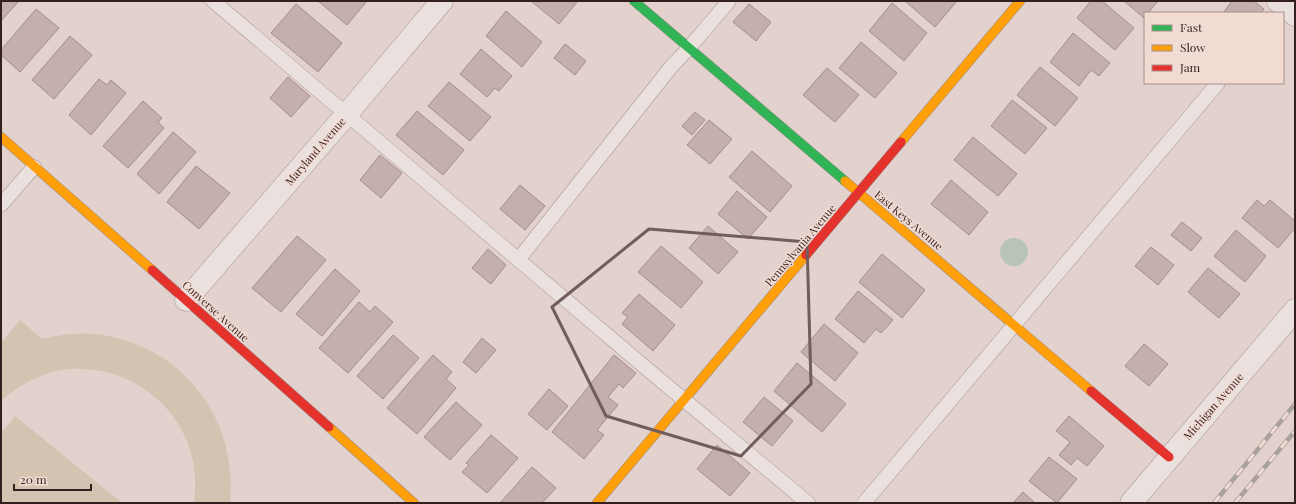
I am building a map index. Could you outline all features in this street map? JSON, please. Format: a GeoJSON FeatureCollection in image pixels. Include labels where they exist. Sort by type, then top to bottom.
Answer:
{"type":"FeatureCollection","features":[{"type":"Feature","properties":{"kind":"street","name":"Maryland Avenue"},"geometry":{"type":"LineString","coordinates":[[186,300],[346,115],[442,1]]}},
{"type":"Feature","properties":{"kind":"street","name":"East Keys Avenue"},"geometry":{"type":"LineString","coordinates":[[634,1],[1169,457]]}},
{"type":"Feature","properties":{"kind":"street","name":"Pennsylvania Avenue"},"geometry":{"type":"LineString","coordinates":[[597,503],[1020,1]]}},
{"type":"Feature","properties":{"kind":"street","name":"Converse Avenue"},"geometry":{"type":"LineString","coordinates":[[1,137],[414,503]]}},
{"type":"Feature","properties":{"kind":"street","name":"Michigan Avenue"},"geometry":{"type":"LineString","coordinates":[[1131,503],[1295,310]]}},
{"type":"Feature","properties":{"kind":"lane"},"geometry":{"type":"LineString","coordinates":[[213,1],[346,115],[808,503]]}},
{"type":"Feature","properties":{"kind":"lane"},"geometry":{"type":"LineString","coordinates":[[518,260],[666,73],[729,1]]}},
{"type":"Feature","properties":{"kind":"lane"},"geometry":{"type":"LineString","coordinates":[[864,503],[1217,84]]}},
{"type":"Feature","properties":{"kind":"lane"},"geometry":{"type":"LineString","coordinates":[[1,205],[34,167]]}},
{"type":"Feature","properties":{"kind":"highlighted area"},"geometry":{"type":"Polygon","coordinates":[[[649,229],[807,242],[811,384],[741,456],[606,416],[552,307],[649,229]]]}},
{"type":"Feature","properties":{"kind":"shaded area"},"geometry":{"type":"Polygon","coordinates":[[[1014,238],[1024,242],[1028,252],[1024,262],[1014,266],[1004,262],[1000,252],[1004,242],[1014,238]]]}},
{"type":"Feature","properties":{"kind":"shaded area"},"geometry":{"type":"Polygon","coordinates":[[[20,320],[42,339],[60,335],[98,334],[117,338],[144,347],[167,361],[188,379],[205,399],[218,422],[226,448],[231,475],[230,503],[194,503],[195,476],[190,450],[180,426],[164,406],[145,389],[122,377],[97,370],[60,370],[41,376],[24,384],[1,401],[1,343],[20,320]]]}},
{"type":"Feature","properties":{"kind":"shaded area"},"geometry":{"type":"Polygon","coordinates":[[[15,416],[122,503],[1,503],[1,434],[15,416]]]}},
{"type":"Feature","properties":{"kind":"building"},"geometry":{"type":"Polygon","coordinates":[[[1,1],[18,2],[1,21],[1,1]]]}},
{"type":"Feature","properties":{"kind":"building"},"geometry":{"type":"Polygon","coordinates":[[[318,1],[367,1],[347,25],[318,1]]]}},
{"type":"Feature","properties":{"kind":"building"},"geometry":{"type":"Polygon","coordinates":[[[531,1],[578,1],[559,24],[531,1]]]}},
{"type":"Feature","properties":{"kind":"building"},"geometry":{"type":"Polygon","coordinates":[[[905,1],[957,1],[935,27],[905,1]]]}},
{"type":"Feature","properties":{"kind":"building"},"geometry":{"type":"Polygon","coordinates":[[[1091,1],[1102,1],[1134,28],[1115,50],[1077,18],[1091,1]]]}},
{"type":"Feature","properties":{"kind":"building"},"geometry":{"type":"Polygon","coordinates":[[[1124,1],[1158,1],[1149,12],[1144,12],[1144,18],[1124,1]]]}},
{"type":"Feature","properties":{"kind":"building"},"geometry":{"type":"Polygon","coordinates":[[[1232,1],[1254,1],[1264,9],[1262,12],[1224,12],[1232,1]]]}},
{"type":"Feature","properties":{"kind":"building"},"geometry":{"type":"Polygon","coordinates":[[[892,3],[927,33],[904,61],[869,31],[892,3]]]}},
{"type":"Feature","properties":{"kind":"building"},"geometry":{"type":"Polygon","coordinates":[[[296,4],[342,43],[318,72],[271,33],[296,4]]]}},
{"type":"Feature","properties":{"kind":"building"},"geometry":{"type":"Polygon","coordinates":[[[749,4],[771,22],[756,41],[733,22],[749,4]]]}},
{"type":"Feature","properties":{"kind":"building"},"geometry":{"type":"Polygon","coordinates":[[[36,9],[59,28],[20,72],[1,55],[1,50],[36,9]]]}},
{"type":"Feature","properties":{"kind":"building"},"geometry":{"type":"Polygon","coordinates":[[[506,11],[542,42],[522,67],[486,36],[506,11]]]}},
{"type":"Feature","properties":{"kind":"building"},"geometry":{"type":"Polygon","coordinates":[[[1073,33],[1110,63],[1099,76],[1091,70],[1079,86],[1050,62],[1073,33]]]}},
{"type":"Feature","properties":{"kind":"building"},"geometry":{"type":"Polygon","coordinates":[[[70,36],[92,55],[54,99],[32,80],[70,36]]]}},
{"type":"Feature","properties":{"kind":"building"},"geometry":{"type":"Polygon","coordinates":[[[861,42],[897,73],[875,98],[839,68],[861,42]]]}},
{"type":"Feature","properties":{"kind":"building"},"geometry":{"type":"Polygon","coordinates":[[[565,44],[586,61],[575,75],[554,58],[565,44]]]}},
{"type":"Feature","properties":{"kind":"building"},"geometry":{"type":"Polygon","coordinates":[[[481,49],[512,76],[499,91],[495,88],[487,97],[460,74],[481,49]]]}},
{"type":"Feature","properties":{"kind":"building"},"geometry":{"type":"Polygon","coordinates":[[[1040,67],[1078,98],[1055,126],[1017,95],[1040,67]]]}},
{"type":"Feature","properties":{"kind":"building"},"geometry":{"type":"Polygon","coordinates":[[[827,68],[859,95],[835,122],[803,95],[827,68]]]}},
{"type":"Feature","properties":{"kind":"building"},"geometry":{"type":"Polygon","coordinates":[[[288,77],[310,96],[291,117],[270,98],[288,77]]]}},
{"type":"Feature","properties":{"kind":"building"},"geometry":{"type":"Polygon","coordinates":[[[99,79],[107,85],[111,80],[126,93],[91,135],[69,115],[99,79]]]}},
{"type":"Feature","properties":{"kind":"building"},"geometry":{"type":"Polygon","coordinates":[[[449,82],[491,117],[470,141],[428,106],[449,82]]]}},
{"type":"Feature","properties":{"kind":"building"},"geometry":{"type":"Polygon","coordinates":[[[1012,100],[1047,128],[1025,154],[991,126],[1012,100]]]}},
{"type":"Feature","properties":{"kind":"building"},"geometry":{"type":"Polygon","coordinates":[[[143,101],[162,118],[158,122],[164,128],[128,168],[103,146],[143,101]]]}},
{"type":"Feature","properties":{"kind":"building"},"geometry":{"type":"Polygon","coordinates":[[[417,111],[464,150],[443,175],[396,135],[417,111]]]}},
{"type":"Feature","properties":{"kind":"building"},"geometry":{"type":"Polygon","coordinates":[[[695,112],[705,120],[692,135],[682,126],[695,112]]]}},
{"type":"Feature","properties":{"kind":"building"},"geometry":{"type":"Polygon","coordinates":[[[709,120],[732,139],[710,164],[687,145],[709,120]]]}},
{"type":"Feature","properties":{"kind":"building"},"geometry":{"type":"Polygon","coordinates":[[[173,132],[196,152],[159,194],[137,174],[173,132]]]}},
{"type":"Feature","properties":{"kind":"building"},"geometry":{"type":"Polygon","coordinates":[[[973,137],[1017,174],[998,196],[954,160],[973,137]]]}},
{"type":"Feature","properties":{"kind":"building"},"geometry":{"type":"Polygon","coordinates":[[[752,151],[792,186],[770,212],[729,177],[752,151]]]}},
{"type":"Feature","properties":{"kind":"building"},"geometry":{"type":"Polygon","coordinates":[[[380,155],[402,173],[381,198],[360,180],[380,155]]]}},
{"type":"Feature","properties":{"kind":"building"},"geometry":{"type":"Polygon","coordinates":[[[196,166],[230,193],[199,229],[167,202],[196,166]]]}},
{"type":"Feature","properties":{"kind":"building"},"geometry":{"type":"Polygon","coordinates":[[[951,180],[988,212],[969,235],[931,204],[951,180]]]}},
{"type":"Feature","properties":{"kind":"building"},"geometry":{"type":"Polygon","coordinates":[[[520,185],[545,206],[525,230],[500,209],[520,185]]]}},
{"type":"Feature","properties":{"kind":"building"},"geometry":{"type":"Polygon","coordinates":[[[737,191],[767,217],[748,239],[718,214],[737,191]]]}},
{"type":"Feature","properties":{"kind":"building"},"geometry":{"type":"Polygon","coordinates":[[[1257,200],[1264,206],[1270,200],[1295,221],[1295,228],[1278,248],[1242,218],[1257,200]]]}},
{"type":"Feature","properties":{"kind":"building"},"geometry":{"type":"Polygon","coordinates":[[[1182,222],[1202,238],[1191,251],[1171,235],[1182,222]]]}},
{"type":"Feature","properties":{"kind":"building"},"geometry":{"type":"Polygon","coordinates":[[[708,226],[738,252],[718,274],[689,248],[708,226]]]}},
{"type":"Feature","properties":{"kind":"building"},"geometry":{"type":"Polygon","coordinates":[[[1236,230],[1266,256],[1245,282],[1214,256],[1236,230]]]}},
{"type":"Feature","properties":{"kind":"building"},"geometry":{"type":"Polygon","coordinates":[[[297,236],[326,260],[281,312],[252,288],[297,236]]]}},
{"type":"Feature","properties":{"kind":"building"},"geometry":{"type":"Polygon","coordinates":[[[661,246],[703,282],[681,308],[638,272],[661,246]]]}},
{"type":"Feature","properties":{"kind":"building"},"geometry":{"type":"Polygon","coordinates":[[[1151,247],[1174,265],[1158,285],[1135,266],[1151,247]]]}},
{"type":"Feature","properties":{"kind":"building"},"geometry":{"type":"Polygon","coordinates":[[[488,249],[506,265],[491,284],[472,268],[488,249]]]}},
{"type":"Feature","properties":{"kind":"building"},"geometry":{"type":"Polygon","coordinates":[[[882,254],[925,290],[902,318],[859,282],[882,254]]]}},
{"type":"Feature","properties":{"kind":"building"},"geometry":{"type":"Polygon","coordinates":[[[1208,268],[1240,294],[1219,318],[1188,292],[1208,268]]]}},
{"type":"Feature","properties":{"kind":"building"},"geometry":{"type":"Polygon","coordinates":[[[335,269],[360,291],[322,336],[296,314],[335,269]]]}},
{"type":"Feature","properties":{"kind":"building"},"geometry":{"type":"Polygon","coordinates":[[[858,291],[893,320],[881,333],[876,329],[864,343],[835,319],[858,291]]]}},
{"type":"Feature","properties":{"kind":"building"},"geometry":{"type":"Polygon","coordinates":[[[639,294],[675,325],[653,351],[622,324],[628,317],[622,313],[639,294]]]}},
{"type":"Feature","properties":{"kind":"building"},"geometry":{"type":"Polygon","coordinates":[[[359,302],[370,312],[375,306],[393,322],[348,373],[319,348],[359,302]]]}},
{"type":"Feature","properties":{"kind":"building"},"geometry":{"type":"Polygon","coordinates":[[[824,324],[858,353],[835,381],[801,352],[824,324]]]}},
{"type":"Feature","properties":{"kind":"building"},"geometry":{"type":"Polygon","coordinates":[[[393,335],[419,358],[383,399],[357,376],[393,335]]]}},
{"type":"Feature","properties":{"kind":"building"},"geometry":{"type":"Polygon","coordinates":[[[482,338],[496,350],[476,373],[463,362],[482,338]]]}},
{"type":"Feature","properties":{"kind":"building"},"geometry":{"type":"Polygon","coordinates":[[[1144,344],[1168,364],[1149,386],[1125,366],[1144,344]]]}},
{"type":"Feature","properties":{"kind":"building"},"geometry":{"type":"Polygon","coordinates":[[[433,355],[452,372],[446,379],[456,388],[417,434],[387,408],[433,355]]]}},
{"type":"Feature","properties":{"kind":"building"},"geometry":{"type":"Polygon","coordinates":[[[614,355],[636,373],[623,388],[619,384],[608,397],[618,405],[597,430],[604,435],[584,459],[552,432],[614,355]]]}},
{"type":"Feature","properties":{"kind":"building"},"geometry":{"type":"Polygon","coordinates":[[[797,363],[846,404],[822,432],[774,391],[797,363]]]}},
{"type":"Feature","properties":{"kind":"building"},"geometry":{"type":"Polygon","coordinates":[[[549,389],[568,406],[547,430],[528,414],[549,389]]]}},
{"type":"Feature","properties":{"kind":"building"},"geometry":{"type":"Polygon","coordinates":[[[764,397],[793,421],[772,446],[743,422],[764,397]]]}},
{"type":"Feature","properties":{"kind":"building"},"geometry":{"type":"Polygon","coordinates":[[[456,402],[482,425],[450,460],[424,437],[456,402]]]}},
{"type":"Feature","properties":{"kind":"building"},"geometry":{"type":"Polygon","coordinates":[[[1069,416],[1104,446],[1087,466],[1077,458],[1071,465],[1059,455],[1070,442],[1056,431],[1069,416]]]}},
{"type":"Feature","properties":{"kind":"building"},"geometry":{"type":"Polygon","coordinates":[[[491,435],[518,458],[487,493],[462,472],[469,465],[466,463],[491,435]]]}},
{"type":"Feature","properties":{"kind":"building"},"geometry":{"type":"Polygon","coordinates":[[[717,445],[750,473],[730,496],[697,469],[717,445]]]}},
{"type":"Feature","properties":{"kind":"building"},"geometry":{"type":"Polygon","coordinates":[[[1049,457],[1077,479],[1057,503],[1029,481],[1049,457]]]}},
{"type":"Feature","properties":{"kind":"building"},"geometry":{"type":"Polygon","coordinates":[[[532,467],[556,488],[542,503],[502,503],[501,502],[532,467]]]}},
{"type":"Feature","properties":{"kind":"building"},"geometry":{"type":"Polygon","coordinates":[[[1023,492],[1035,503],[1013,503],[1023,492]]]}},
{"type":"Feature","properties":{"kind":"railway"},"geometry":{"type":"LineString","coordinates":[[1214,503],[1295,404]]}},
{"type":"Feature","properties":{"kind":"railway"},"geometry":{"type":"LineString","coordinates":[[1235,503],[1295,431]]}},
{"type":"Feature","properties":{"kind":"traffic: fast"},"geometry":{"type":"LineString","coordinates":[[634,1],[845,181]]}},
{"type":"Feature","properties":{"kind":"traffic: slow"},"geometry":{"type":"LineString","coordinates":[[901,142],[1020,1]]}},
{"type":"Feature","properties":{"kind":"traffic: slow"},"geometry":{"type":"LineString","coordinates":[[1,137],[152,270]]}},
{"type":"Feature","properties":{"kind":"traffic: slow"},"geometry":{"type":"LineString","coordinates":[[845,181],[1091,391]]}},
{"type":"Feature","properties":{"kind":"traffic: slow"},"geometry":{"type":"LineString","coordinates":[[597,503],[806,255]]}},
{"type":"Feature","properties":{"kind":"traffic: slow"},"geometry":{"type":"LineString","coordinates":[[329,427],[414,503]]}},
{"type":"Feature","properties":{"kind":"traffic: jam"},"geometry":{"type":"LineString","coordinates":[[806,255],[901,142]]}},
{"type":"Feature","properties":{"kind":"traffic: jam"},"geometry":{"type":"LineString","coordinates":[[152,270],[329,427]]}},
{"type":"Feature","properties":{"kind":"traffic: jam"},"geometry":{"type":"LineString","coordinates":[[1091,391],[1169,457]]}}]}
